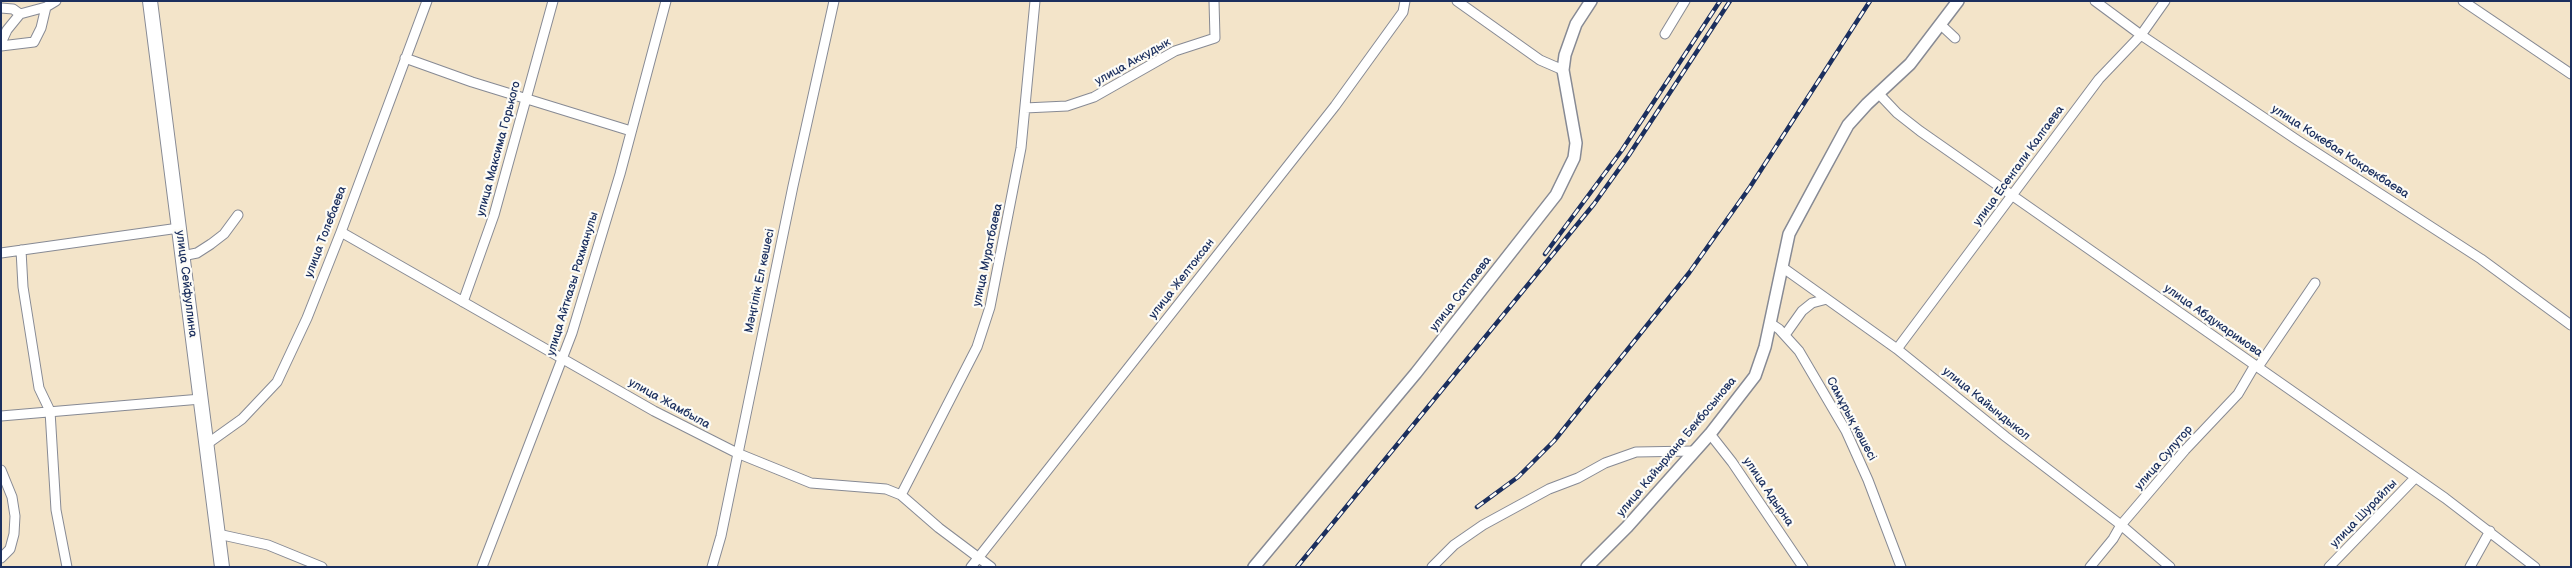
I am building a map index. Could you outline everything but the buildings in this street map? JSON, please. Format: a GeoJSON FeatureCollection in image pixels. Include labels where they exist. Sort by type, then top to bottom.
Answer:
{"type":"FeatureCollection","features":[{"type":"Feature","properties":{"kind":"main road","name":"улица Сейфуллина"},"geometry":{"type":"LineString","coordinates":[[150,1],[222,567]]}},
{"type":"Feature","properties":{"kind":"street"},"geometry":{"type":"LineString","coordinates":[[46,7],[41,28],[34,42],[1,45],[7,30],[20,14],[46,7],[56,1]]}},
{"type":"Feature","properties":{"kind":"street","name":"улица Толебаева"},"geometry":{"type":"LineString","coordinates":[[207,444],[242,419],[277,382],[307,318],[341,232],[427,1]]}},
{"type":"Feature","properties":{"kind":"street","name":"улица Максима Горького"},"geometry":{"type":"LineString","coordinates":[[463,302],[491,223],[553,1]]}},
{"type":"Feature","properties":{"kind":"street","name":"улица Айтказы Рахманулы"},"geometry":{"type":"LineString","coordinates":[[482,567],[563,359],[631,131],[666,1]]}},
{"type":"Feature","properties":{"kind":"street","name":"Мәңгілік Ел көшесі"},"geometry":{"type":"LineString","coordinates":[[712,567],[834,1]]}},
{"type":"Feature","properties":{"kind":"street","name":"улица Муратбаева"},"geometry":{"type":"LineString","coordinates":[[901,495],[980,339],[990,307],[1012,204],[1025,108],[1035,1]]}},
{"type":"Feature","properties":{"kind":"street","name":"улица Аккудык"},"geometry":{"type":"LineString","coordinates":[[1025,108],[1067,106],[1094,98],[1175,51],[1215,38],[1214,1]]}},
{"type":"Feature","properties":{"kind":"street","name":"улица Желтоксан"},"geometry":{"type":"LineString","coordinates":[[970,567],[1335,106],[1403,12],[1405,1]]}},
{"type":"Feature","properties":{"kind":"street"},"geometry":{"type":"LineString","coordinates":[[1457,1],[1540,60],[1563,70]]}},
{"type":"Feature","properties":{"kind":"street","name":"улица Сатпаева"},"geometry":{"type":"LineString","coordinates":[[1254,567],[1416,374],[1556,195],[1571,167],[1576,142],[1563,70],[1565,55],[1576,24],[1591,1]]}},
{"type":"Feature","properties":{"kind":"street"},"geometry":{"type":"LineString","coordinates":[[1665,34],[1685,1]]}},
{"type":"Feature","properties":{"kind":"street","name":"улица Кайырхана Бекбосынова"},"geometry":{"type":"LineString","coordinates":[[1590,566],[1627,528],[1710,434],[1755,376],[1770,324],[1789,234],[1839,141],[1848,125],[1910,64],[1958,1]]}},
{"type":"Feature","properties":{"kind":"street","name":"улица Кокебая Кокрекбаева"},"geometry":{"type":"LineString","coordinates":[[2095,1],[2141,36],[2481,259],[2571,325]]}},
{"type":"Feature","properties":{"kind":"street","name":"улица Есенгали Калгаева"},"geometry":{"type":"LineString","coordinates":[[1897,349],[2099,79],[2141,36],[2165,1]]}},
{"type":"Feature","properties":{"kind":"street"},"geometry":{"type":"LineString","coordinates":[[2463,1],[2571,74]]}},
{"type":"Feature","properties":{"kind":"street"},"geometry":{"type":"LineString","coordinates":[[1,8],[13,9],[20,14]]}},
{"type":"Feature","properties":{"kind":"street"},"geometry":{"type":"LineString","coordinates":[[1941,25],[1955,38]]}},
{"type":"Feature","properties":{"kind":"street"},"geometry":{"type":"LineString","coordinates":[[405,58],[472,82],[631,131]]}},
{"type":"Feature","properties":{"kind":"street","name":"улица Абдукаримова"},"geometry":{"type":"LineString","coordinates":[[1879,94],[1897,113],[1920,131],[2490,530],[2535,567]]}},
{"type":"Feature","properties":{"kind":"street"},"geometry":{"type":"LineString","coordinates":[[182,256],[197,252],[212,244],[224,234],[238,215]]}},
{"type":"Feature","properties":{"kind":"street"},"geometry":{"type":"LineString","coordinates":[[1,253],[179,228]]}},
{"type":"Feature","properties":{"kind":"street","name":"улица Жамбыла"},"geometry":{"type":"LineString","coordinates":[[341,232],[654,411],[738,453],[811,483],[886,489],[901,495],[939,528],[991,567]]}},
{"type":"Feature","properties":{"kind":"street"},"geometry":{"type":"LineString","coordinates":[[21,250],[24,287],[39,388],[50,411],[56,510],[67,567]]}},
{"type":"Feature","properties":{"kind":"street","name":"улица Кайындыкол"},"geometry":{"type":"LineString","coordinates":[[1782,267],[1897,349],[2006,437],[2121,525],[2170,567]]}},
{"type":"Feature","properties":{"kind":"street","name":"улица Сулутор"},"geometry":{"type":"LineString","coordinates":[[2090,567],[2113,539],[2121,525],[2185,450],[2238,394],[2315,283]]}},
{"type":"Feature","properties":{"kind":"street"},"geometry":{"type":"LineString","coordinates":[[1785,335],[1802,312],[1812,303],[1827,299]]}},
{"type":"Feature","properties":{"kind":"street","name":"Самұрық көшесі"},"geometry":{"type":"LineString","coordinates":[[1770,324],[1785,335],[1799,351],[1846,432],[1868,480],[1901,567]]}},
{"type":"Feature","properties":{"kind":"street"},"geometry":{"type":"LineString","coordinates":[[1,416],[201,399]]}},
{"type":"Feature","properties":{"kind":"street","name":"улица Адырна"},"geometry":{"type":"LineString","coordinates":[[1710,434],[1732,462],[1803,567]]}},
{"type":"Feature","properties":{"kind":"street"},"geometry":{"type":"LineString","coordinates":[[1432,567],[1454,545],[1483,525],[1549,489],[1578,478],[1605,464],[1636,452],[1694,451]]}},
{"type":"Feature","properties":{"kind":"street"},"geometry":{"type":"LineString","coordinates":[[1,470],[12,497],[15,516],[14,534],[10,549],[1,558]]}},
{"type":"Feature","properties":{"kind":"street","name":"улица Шурайлы"},"geometry":{"type":"LineString","coordinates":[[2329,567],[2415,478]]}},
{"type":"Feature","properties":{"kind":"street"},"geometry":{"type":"LineString","coordinates":[[2470,567],[2490,530]]}},
{"type":"Feature","properties":{"kind":"street"},"geometry":{"type":"LineString","coordinates":[[218,534],[268,546],[322,567]]}},
{"type":"Feature","properties":{"kind":"railway"},"geometry":{"type":"LineString","coordinates":[[1545,254],[1622,150],[1720,1]]}},
{"type":"Feature","properties":{"kind":"railway"},"geometry":{"type":"LineString","coordinates":[[1297,567],[1594,204],[1629,155],[1730,1]]}},
{"type":"Feature","properties":{"kind":"railway"},"geometry":{"type":"LineString","coordinates":[[1477,507],[1518,477],[1554,441],[1689,273],[1750,187],[1870,1]]}}]}
